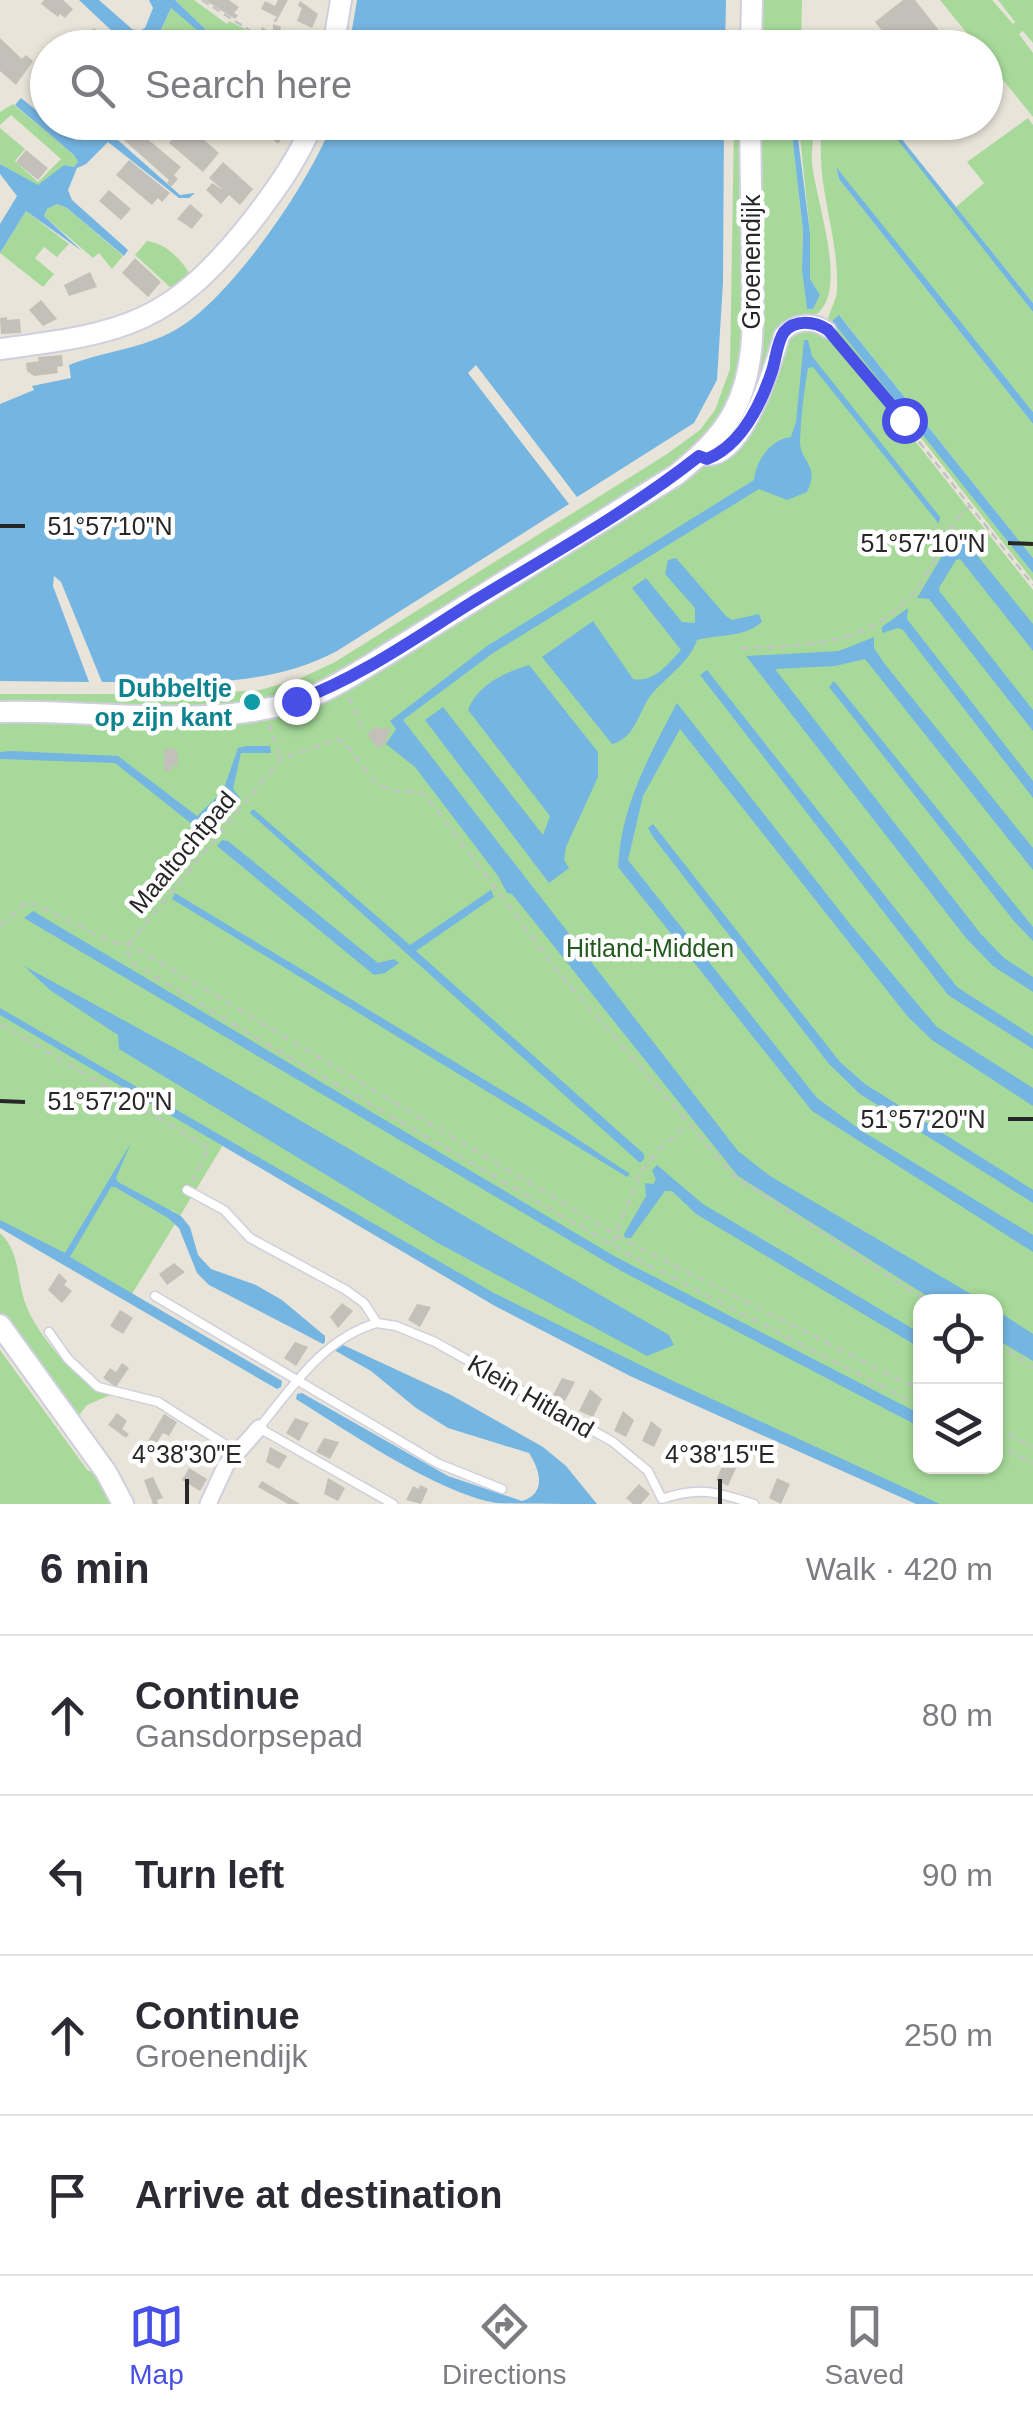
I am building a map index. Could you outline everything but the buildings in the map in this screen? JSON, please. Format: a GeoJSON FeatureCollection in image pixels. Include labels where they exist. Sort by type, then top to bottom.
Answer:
{"type":"FeatureCollection","features":[{"type":"Feature","properties":{"kind":"street"},"geometry":{"type":"LineString","coordinates":[[336,30],[341,0]]}},
{"type":"Feature","properties":{"kind":"street"},"geometry":{"type":"LineString","coordinates":[[751,30],[752,0]]}},
{"type":"Feature","properties":{"kind":"street"},"geometry":{"type":"LineString","coordinates":[[0,349],[110,331],[180,298],[261,209],[306,140]]}},
{"type":"Feature","properties":{"kind":"street","name":"Groenendijk"},"geometry":{"type":"LineString","coordinates":[[0,712],[225,716],[264,710],[320,693],[615,515],[699,456],[734,411],[750,359],[750,140]]}},
{"type":"Feature","properties":{"kind":"street"},"geometry":{"type":"LineString","coordinates":[[699,456],[707,459],[724,450],[748,423],[787,329],[806,322],[828,330]]}},
{"type":"Feature","properties":{"kind":"street"},"geometry":{"type":"LineString","coordinates":[[0,1326],[106,1472],[123,1504]]}},
{"type":"Feature","properties":{"kind":"street"},"geometry":{"type":"LineString","coordinates":[[208,1504],[214,1486],[259,1428]]}},
{"type":"Feature","properties":{"kind":"lane","name":"Klein Hitland"},"geometry":{"type":"LineString","coordinates":[[188,1190],[224,1210],[250,1238],[346,1290],[364,1304],[377,1323],[396,1326],[435,1342],[612,1442],[648,1471],[662,1501],[682,1492],[704,1490],[754,1504]]}},
{"type":"Feature","properties":{"kind":"lane"},"geometry":{"type":"LineString","coordinates":[[155,1296],[436,1463],[502,1489]]}},
{"type":"Feature","properties":{"kind":"lane"},"geometry":{"type":"LineString","coordinates":[[377,1323],[347,1334],[334,1344],[259,1428],[393,1504]]}},
{"type":"Feature","properties":{"kind":"lane"},"geometry":{"type":"LineString","coordinates":[[49,1332],[68,1359],[98,1387],[158,1402],[237,1452]]}},
{"type":"Feature","properties":{"kind":"path"},"geometry":{"type":"LineString","coordinates":[[202,0],[248,30]]}},
{"type":"Feature","properties":{"kind":"path"},"geometry":{"type":"LineString","coordinates":[[828,330],[876,384],[1033,585]]}},
{"type":"Feature","properties":{"kind":"path"},"geometry":{"type":"LineString","coordinates":[[741,648],[838,642],[864,630],[912,595],[954,519],[971,505]]}},
{"type":"Feature","properties":{"kind":"path"},"geometry":{"type":"LineString","coordinates":[[345,687],[362,728]]}},
{"type":"Feature","properties":{"kind":"path"},"geometry":{"type":"LineString","coordinates":[[271,731],[281,759],[339,740],[381,786],[416,790],[426,796],[563,978],[734,1177],[916,1294]]}},
{"type":"Feature","properties":{"kind":"path","name":"Maaltochtpad"},"geometry":{"type":"LineString","coordinates":[[281,759],[129,944],[128,954],[133,963],[612,1244],[913,1402]]}},
{"type":"Feature","properties":{"kind":"path"},"geometry":{"type":"LineString","coordinates":[[0,926],[24,903],[35,904],[113,943],[129,944],[617,1236],[913,1386]]}},
{"type":"Feature","properties":{"kind":"path"},"geometry":{"type":"LineString","coordinates":[[0,1024],[209,1148],[188,1190]]}},
{"type":"Feature","properties":{"kind":"path"},"geometry":{"type":"LineString","coordinates":[[612,1244],[642,1172],[688,1123]]}},
{"type":"Feature","properties":{"kind":"path"},"geometry":{"type":"LineString","coordinates":[[1003,1348],[1033,1367]]}},
{"type":"Feature","properties":{"kind":"path"},"geometry":{"type":"LineString","coordinates":[[1003,1432],[1033,1447]]}},
{"type":"Feature","properties":{"kind":"path"},"geometry":{"type":"LineString","coordinates":[[1003,1448],[1033,1463]]}},
{"type":"Feature","properties":{"kind":"green space"},"geometry":{"type":"Polygon","coordinates":[[[175,0],[194,0],[227,24],[229,21],[247,30],[206,30],[175,0]]]}},
{"type":"Feature","properties":{"kind":"green space"},"geometry":{"type":"Polygon","coordinates":[[[761,0],[802,0],[801,30],[758,30],[761,0]]]}},
{"type":"Feature","properties":{"kind":"green space"},"geometry":{"type":"Polygon","coordinates":[[[940,0],[992,0],[1013,24],[998,0],[1033,0],[1033,43],[1023,31],[1019,34],[1033,53],[1033,117],[1003,80],[1003,30],[964,30],[940,0]]]}},
{"type":"Feature","properties":{"kind":"green space"},"geometry":{"type":"Polygon","coordinates":[[[171,8],[199,30],[161,30],[171,8]]]}},
{"type":"Feature","properties":{"kind":"green space"},"geometry":{"type":"Polygon","coordinates":[[[13,104],[30,118],[30,132],[11,115],[0,125],[0,112],[13,104]]]}},
{"type":"Feature","properties":{"kind":"green space"},"geometry":{"type":"Polygon","coordinates":[[[1028,118],[1033,125],[1033,303],[956,207],[984,183],[967,162],[1003,140],[1028,118]]]}},
{"type":"Feature","properties":{"kind":"green space"},"geometry":{"type":"Polygon","coordinates":[[[0,128],[25,149],[15,161],[38,182],[61,159],[39,140],[56,140],[78,162],[74,167],[64,165],[38,186],[0,164],[0,128]]]}},
{"type":"Feature","properties":{"kind":"green space"},"geometry":{"type":"Polygon","coordinates":[[[734,140],[750,140],[747,348],[731,407],[687,460],[347,673],[296,695],[209,709],[0,707],[0,694],[199,694],[260,690],[299,679],[335,662],[667,454],[700,430],[715,410],[730,369],[734,140]]]}},
{"type":"Feature","properties":{"kind":"green space","name":"Hitland-Midden"},"geometry":{"type":"Polygon","coordinates":[[[755,140],[793,140],[807,308],[810,233],[800,140],[813,140],[812,162],[830,260],[828,297],[821,310],[779,328],[788,337],[807,327],[827,333],[839,345],[1033,590],[1033,1504],[935,1504],[675,1387],[476,1288],[223,1145],[180,1216],[172,1210],[168,1218],[175,1224],[132,1294],[0,1224],[0,717],[278,712],[713,454],[753,374],[755,140]]]}},
{"type":"Feature","properties":{"kind":"green space"},"geometry":{"type":"Polygon","coordinates":[[[821,140],[900,140],[1033,312],[1033,412],[836,168],[839,179],[1033,424],[1033,558],[840,316],[832,321],[921,428],[1033,573],[1033,581],[878,383],[828,327],[837,294],[837,268],[821,140]]]}},
{"type":"Feature","properties":{"kind":"green space"},"geometry":{"type":"Polygon","coordinates":[[[57,204],[67,208],[123,256],[112,269],[99,253],[93,258],[44,216],[47,209],[57,204]]]}},
{"type":"Feature","properties":{"kind":"green space"},"geometry":{"type":"Polygon","coordinates":[[[26,211],[69,244],[57,257],[44,247],[35,258],[54,274],[43,287],[0,253],[26,211]]]}},
{"type":"Feature","properties":{"kind":"green space"},"geometry":{"type":"Polygon","coordinates":[[[147,241],[172,253],[190,275],[157,305],[171,288],[135,255],[147,241]]]}},
{"type":"Feature","properties":{"kind":"green space"},"geometry":{"type":"Polygon","coordinates":[[[0,1233],[12,1249],[26,1305],[40,1331],[85,1380],[110,1395],[87,1405],[76,1419],[0,1318],[0,1233]]]}},
{"type":"Feature","properties":{"kind":"green space"},"geometry":{"type":"Polygon","coordinates":[[[0,1350],[88,1471],[100,1472],[117,1504],[0,1504],[0,1350]]]}},
{"type":"Feature","properties":{"kind":"water"},"geometry":{"type":"Polygon","coordinates":[[[79,0],[99,0],[136,30],[111,30],[79,0]]]}},
{"type":"Feature","properties":{"kind":"water"},"geometry":{"type":"Polygon","coordinates":[[[149,0],[175,0],[206,30],[197,30],[171,8],[161,30],[141,30],[153,8],[149,0]]]}},
{"type":"Feature","properties":{"kind":"water"},"geometry":{"type":"Polygon","coordinates":[[[357,0],[726,0],[725,30],[352,30],[357,0]]]}},
{"type":"Feature","properties":{"kind":"water"},"geometry":{"type":"Polygon","coordinates":[[[21,98],[30,105],[30,118],[15,105],[21,98]]]}},
{"type":"Feature","properties":{"kind":"water"},"geometry":{"type":"Polygon","coordinates":[[[56,140],[118,140],[180,195],[195,193],[179,198],[108,142],[77,168],[68,190],[72,200],[128,250],[124,256],[57,204],[47,209],[44,216],[82,251],[26,211],[0,253],[0,224],[17,196],[0,174],[0,164],[38,185],[64,165],[74,167],[78,162],[56,140]]]}},
{"type":"Feature","properties":{"kind":"water"},"geometry":{"type":"Polygon","coordinates":[[[325,140],[724,140],[723,282],[717,380],[694,423],[577,497],[476,365],[468,373],[569,504],[337,651],[309,664],[252,678],[102,682],[61,582],[54,576],[53,586],[89,682],[0,681],[0,404],[34,390],[32,386],[71,378],[69,365],[151,341],[198,314],[267,236],[325,140]]]}},
{"type":"Feature","properties":{"kind":"water"},"geometry":{"type":"Polygon","coordinates":[[[793,140],[798,140],[810,233],[810,279],[820,295],[813,309],[807,309],[802,271],[803,231],[793,140]]]}},
{"type":"Feature","properties":{"kind":"water"},"geometry":{"type":"Polygon","coordinates":[[[898,140],[902,140],[1033,303],[1033,312],[898,140]]]}},
{"type":"Feature","properties":{"kind":"water"},"geometry":{"type":"Polygon","coordinates":[[[836,167],[1033,412],[1033,424],[839,179],[836,167]]]}},
{"type":"Feature","properties":{"kind":"water"},"geometry":{"type":"Polygon","coordinates":[[[839,315],[1033,558],[1033,573],[832,321],[839,315]]]}},
{"type":"Feature","properties":{"kind":"water"},"geometry":{"type":"Polygon","coordinates":[[[804,340],[808,340],[812,356],[940,517],[939,524],[813,367],[808,368],[800,440],[812,475],[807,492],[787,500],[759,489],[493,653],[403,720],[738,1151],[770,1176],[971,1294],[924,1294],[738,1176],[512,894],[507,893],[415,767],[386,744],[396,729],[390,721],[487,646],[754,480],[766,452],[791,437],[804,340]]]}},
{"type":"Feature","properties":{"kind":"water"},"geometry":{"type":"Polygon","coordinates":[[[959,533],[1033,624],[1033,651],[960,559],[940,592],[1033,710],[1033,731],[929,599],[917,598],[959,533]]]}},
{"type":"Feature","properties":{"kind":"water"},"geometry":{"type":"Polygon","coordinates":[[[676,558],[726,616],[732,620],[759,614],[762,622],[739,633],[697,640],[683,662],[651,695],[631,730],[612,744],[542,657],[593,621],[633,679],[648,678],[660,671],[681,650],[632,588],[646,578],[682,622],[695,623],[695,608],[665,574],[668,560],[676,558]]]}},
{"type":"Feature","properties":{"kind":"water"},"geometry":{"type":"Polygon","coordinates":[[[908,608],[907,619],[1033,781],[1033,798],[903,630],[882,633],[882,627],[908,608]]]}},
{"type":"Feature","properties":{"kind":"water"},"geometry":{"type":"Polygon","coordinates":[[[874,637],[874,648],[884,663],[1033,848],[1033,870],[865,659],[835,666],[775,669],[980,933],[1004,958],[1033,977],[1033,992],[993,966],[966,938],[746,656],[839,651],[874,637]]]}},
{"type":"Feature","properties":{"kind":"water"},"geometry":{"type":"Polygon","coordinates":[[[529,665],[598,752],[598,777],[566,847],[564,860],[569,868],[549,883],[425,720],[443,707],[543,835],[550,816],[468,710],[485,686],[529,665]]]}},
{"type":"Feature","properties":{"kind":"water"},"geometry":{"type":"Polygon","coordinates":[[[707,670],[957,987],[1033,1036],[1033,1049],[948,995],[700,675],[707,670]]]}},
{"type":"Feature","properties":{"kind":"water"},"geometry":{"type":"Polygon","coordinates":[[[834,681],[1033,927],[1033,941],[829,687],[834,681]]]}},
{"type":"Feature","properties":{"kind":"water"},"geometry":{"type":"Polygon","coordinates":[[[677,703],[850,924],[937,1027],[1033,1088],[1033,1106],[932,1040],[908,1017],[680,729],[643,796],[628,860],[817,1098],[862,1131],[1033,1235],[1033,1252],[812,1111],[618,867],[631,802],[677,703]]]}},
{"type":"Feature","properties":{"kind":"water"},"geometry":{"type":"Polygon","coordinates":[[[270,746],[271,753],[241,753],[233,789],[241,799],[226,796],[206,820],[213,829],[207,836],[115,763],[0,759],[0,752],[11,751],[118,756],[197,816],[223,791],[238,748],[270,746]]]}},
{"type":"Feature","properties":{"kind":"water"},"geometry":{"type":"Polygon","coordinates":[[[253,809],[410,945],[491,890],[494,897],[416,951],[644,1154],[644,1159],[640,1163],[250,813],[253,809]]]}},
{"type":"Feature","properties":{"kind":"water"},"geometry":{"type":"Polygon","coordinates":[[[653,824],[840,1062],[865,1084],[1033,1190],[1033,1203],[860,1094],[829,1064],[653,837],[648,828],[653,824]]]}},
{"type":"Feature","properties":{"kind":"water"},"geometry":{"type":"Polygon","coordinates":[[[222,840],[378,963],[394,959],[399,963],[374,975],[217,846],[222,840]]]}},
{"type":"Feature","properties":{"kind":"water"},"geometry":{"type":"Polygon","coordinates":[[[175,893],[528,1106],[630,1174],[627,1177],[172,899],[175,893]]]}},
{"type":"Feature","properties":{"kind":"water"},"geometry":{"type":"Polygon","coordinates":[[[33,911],[616,1257],[913,1410],[913,1423],[623,1272],[24,918],[33,911]]]}},
{"type":"Feature","properties":{"kind":"water"},"geometry":{"type":"Polygon","coordinates":[[[24,966],[193,1058],[669,1335],[674,1345],[647,1356],[438,1243],[119,1049],[118,1035],[50,990],[24,966]]]}},
{"type":"Feature","properties":{"kind":"water"},"geometry":{"type":"Polygon","coordinates":[[[0,1008],[494,1293],[940,1504],[916,1504],[630,1376],[495,1306],[0,1015],[0,1008]]]}},
{"type":"Feature","properties":{"kind":"water"},"geometry":{"type":"Polygon","coordinates":[[[131,1143],[116,1178],[118,1182],[181,1216],[190,1227],[198,1255],[211,1269],[256,1285],[282,1300],[325,1336],[325,1342],[209,1285],[197,1273],[179,1228],[115,1187],[111,1187],[70,1257],[282,1381],[281,1387],[277,1389],[0,1228],[0,1220],[65,1253],[131,1143]]]}},
{"type":"Feature","properties":{"kind":"water"},"geometry":{"type":"Polygon","coordinates":[[[657,1165],[703,1204],[913,1329],[913,1344],[696,1214],[672,1191],[665,1191],[631,1238],[625,1238],[646,1196],[645,1183],[653,1184],[656,1180],[652,1170],[657,1165]]]}},
{"type":"Feature","properties":{"kind":"water"},"geometry":{"type":"Polygon","coordinates":[[[1003,1315],[1033,1334],[1033,1361],[1003,1343],[1003,1315]]]}},
{"type":"Feature","properties":{"kind":"water"},"geometry":{"type":"Polygon","coordinates":[[[341,1344],[451,1395],[543,1447],[566,1466],[597,1504],[496,1503],[472,1497],[393,1459],[296,1399],[302,1393],[448,1476],[522,1501],[535,1493],[539,1480],[529,1453],[448,1428],[371,1371],[334,1350],[341,1344]]]}},
{"type":"Feature","properties":{"kind":"place","name":"Dubbeltje op zijn kant"},"geometry":{"type":"Point","coordinates":[252,702]}},
{"type":"Feature","properties":{"kind":"route"},"geometry":{"type":"LineString","coordinates":[[296,701],[320,693],[383,657],[615,515],[699,456],[712,458],[724,450],[748,423],[772,372],[782,336],[796,324],[819,324],[828,330],[904,420]]}}]}
